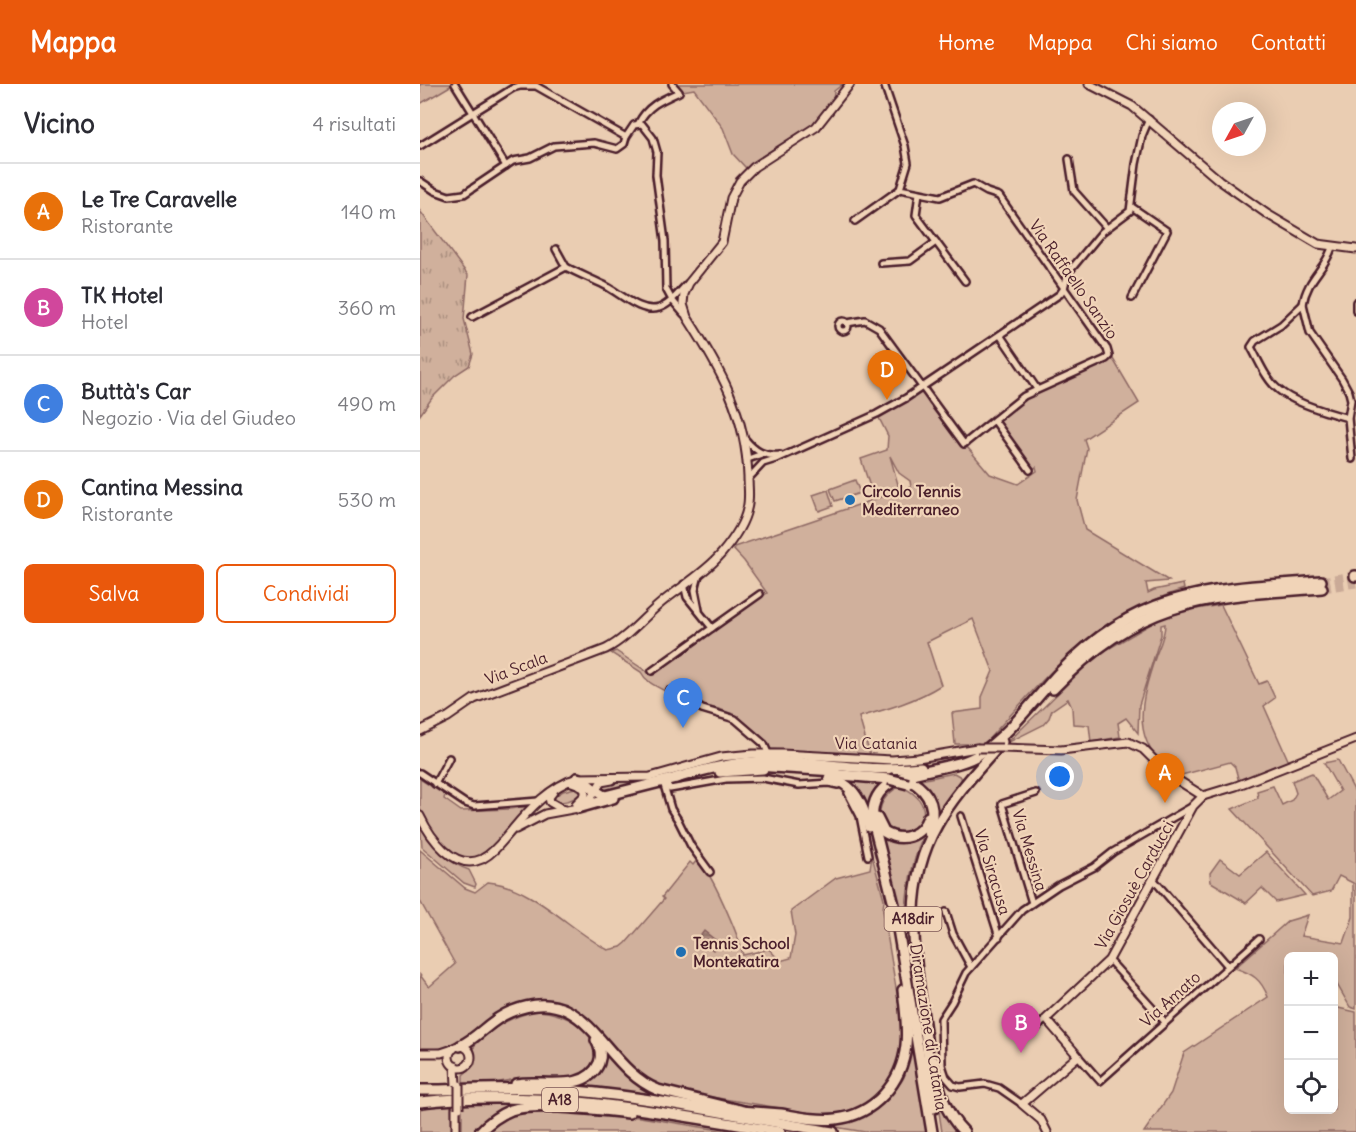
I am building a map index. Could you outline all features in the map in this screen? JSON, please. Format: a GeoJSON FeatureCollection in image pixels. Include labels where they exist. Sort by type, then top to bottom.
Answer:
{"type":"FeatureCollection","features":[{"type":"Feature","properties":{"kind":"highway","name":"Diramazione di Catania"},"geometry":{"type":"LineString","coordinates":[[932,1132],[894,904],[873,821],[872,809],[883,788],[897,779],[956,765],[980,754],[1008,729],[1058,674],[1107,631],[1127,619],[1167,601],[1210,591],[1322,584],[1211,598],[1182,604],[1144,618],[1111,637],[1084,658],[1010,733],[959,791],[936,826],[918,873],[913,909],[914,947],[938,1132]]}},
{"type":"Feature","properties":{"kind":"highway"},"geometry":{"type":"LineString","coordinates":[[676,778],[704,769],[755,761],[896,769],[960,759],[985,747],[1058,674]]}},
{"type":"Feature","properties":{"kind":"highway"},"geometry":{"type":"LineString","coordinates":[[909,783],[924,797],[928,815],[925,825],[914,835],[897,838],[884,832],[878,820],[878,806],[887,793],[908,781],[970,765],[1010,733]]}},
{"type":"Feature","properties":{"kind":"highway"},"geometry":{"type":"LineString","coordinates":[[570,781],[585,781],[595,791],[605,796],[676,778],[748,766],[892,777],[925,792],[931,802],[933,812],[931,824],[912,873],[907,914],[911,969],[933,1102]]}},
{"type":"Feature","properties":{"kind":"highway"},"geometry":{"type":"LineString","coordinates":[[571,809],[698,776],[735,770],[892,777]]}},
{"type":"Feature","properties":{"kind":"highway"},"geometry":{"type":"LineString","coordinates":[[792,771],[838,780],[848,786],[861,804],[888,901],[909,993]]}},
{"type":"Feature","properties":{"kind":"highway"},"geometry":{"type":"LineString","coordinates":[[913,909],[939,1090],[951,1117],[963,1132]]}},
{"type":"Feature","properties":{"kind":"highway"},"geometry":{"type":"LineString","coordinates":[[746,1122],[848,1117],[861,1112],[885,1095],[900,1071],[906,1046],[906,1017],[898,928]]}},
{"type":"Feature","properties":{"kind":"highway"},"geometry":{"type":"LineString","coordinates":[[457,1047],[509,1012],[531,1005],[551,1006],[572,1012],[583,1020],[621,1064],[646,1084],[658,1090],[746,1122],[782,1128],[833,1132]]}},
{"type":"Feature","properties":{"kind":"highway"},"geometry":{"type":"LineString","coordinates":[[470,1052],[475,1041],[496,1023],[518,1012],[537,1008],[558,1011],[576,1018],[587,1027],[599,1045],[601,1055],[598,1064],[591,1074],[580,1081],[528,1082],[498,1088]]}},
{"type":"Feature","properties":{"kind":"highway","name":"A18"},"geometry":{"type":"LineString","coordinates":[[420,1091],[498,1088],[571,1091],[660,1102],[746,1122]]}},
{"type":"Feature","properties":{"kind":"highway","name":"A18"},"geometry":{"type":"LineString","coordinates":[[420,1101],[492,1097],[575,1100],[671,1114],[711,1125],[746,1122]]}},
{"type":"Feature","properties":{"kind":"highway"},"geometry":{"type":"LineString","coordinates":[[480,1132],[503,1114],[526,1107],[651,1115],[671,1114]]}},
{"type":"Feature","properties":{"kind":"highway"},"geometry":{"type":"LineString","coordinates":[[746,1122],[782,1128]]}},
{"type":"Feature","properties":{"kind":"main road"},"geometry":{"type":"LineString","coordinates":[[680,296],[722,242],[730,198],[740,181],[754,167],[816,127],[850,84]]}},
{"type":"Feature","properties":{"kind":"main road"},"geometry":{"type":"LineString","coordinates":[[1089,84],[1132,106],[1210,173],[1267,214],[1318,244],[1356,249]]}},
{"type":"Feature","properties":{"kind":"main road","name":"Via Scala"},"geometry":{"type":"LineString","coordinates":[[420,731],[448,717],[474,699],[606,649],[625,637],[642,618],[722,554],[746,516],[749,501],[748,459],[740,418],[729,392],[687,317],[680,296]]}},
{"type":"Feature","properties":{"kind":"main road"},"geometry":{"type":"LineString","coordinates":[[1203,796],[1236,786],[1356,739]]}},
{"type":"Feature","properties":{"kind":"main road","name":"Via Catania"},"geometry":{"type":"LineString","coordinates":[[570,781],[615,776],[635,778],[659,775],[721,757],[768,753],[892,760],[977,748],[1061,750],[1128,742],[1143,749],[1168,774],[1203,796]]}},
{"type":"Feature","properties":{"kind":"main road"},"geometry":{"type":"LineString","coordinates":[[420,816],[427,830],[453,857],[463,861],[476,861],[483,858],[517,828],[533,819],[571,809],[591,798],[604,781],[635,778]]}},
{"type":"Feature","properties":{"kind":"main road"},"geometry":{"type":"LineString","coordinates":[[570,781],[552,793],[549,800],[557,807],[571,809]]}},
{"type":"Feature","properties":{"kind":"main road"},"geometry":{"type":"LineString","coordinates":[[503,840],[539,801],[554,788],[570,781],[580,785],[585,792],[583,798],[571,809]]}},
{"type":"Feature","properties":{"kind":"main road","name":"Via Giosuè Carducci"},"geometry":{"type":"LineString","coordinates":[[1046,1019],[1109,960],[1193,806],[1203,796]]}},
{"type":"Feature","properties":{"kind":"main road"},"geometry":{"type":"LineString","coordinates":[[1046,1019],[1078,1056],[1022,1104],[1041,1120],[1047,1132]]}},
{"type":"Feature","properties":{"kind":"main road"},"geometry":{"type":"LineString","coordinates":[[457,1047],[450,1055],[457,1085],[457,1132]]}},
{"type":"Feature","properties":{"kind":"main road"},"geometry":{"type":"LineString","coordinates":[[420,1053],[434,1054],[457,1047],[466,1048],[470,1052],[470,1062],[463,1068],[457,1085]]}},
{"type":"Feature","properties":{"kind":"main road"},"geometry":{"type":"LineString","coordinates":[[434,1054],[463,1068]]}},
{"type":"Feature","properties":{"kind":"street"},"geometry":{"type":"LineString","coordinates":[[455,84],[506,166]]}},
{"type":"Feature","properties":{"kind":"street"},"geometry":{"type":"LineString","coordinates":[[420,182],[449,196],[464,194],[513,161],[530,158],[554,146],[594,144],[617,149],[624,144],[626,137],[634,125],[638,124],[643,113],[652,105],[679,92],[672,84]]}},
{"type":"Feature","properties":{"kind":"street"},"geometry":{"type":"LineString","coordinates":[[855,220],[900,189],[908,163],[905,146],[884,84]]}},
{"type":"Feature","properties":{"kind":"street"},"geometry":{"type":"LineString","coordinates":[[420,146],[513,88],[529,85],[536,86],[626,137]]}},
{"type":"Feature","properties":{"kind":"street"},"geometry":{"type":"LineString","coordinates":[[745,439],[756,451],[777,456],[877,414],[923,387],[1060,294],[1068,273],[1107,228],[1128,214],[1132,207],[1132,182],[1142,136],[1149,119]]}},
{"type":"Feature","properties":{"kind":"street"},"geometry":{"type":"LineString","coordinates":[[638,124],[642,124],[652,138],[657,152],[656,175],[665,241],[666,289],[672,300],[687,317]]}},
{"type":"Feature","properties":{"kind":"street"},"geometry":{"type":"LineString","coordinates":[[1069,159],[1074,191],[1107,228]]}},
{"type":"Feature","properties":{"kind":"street","name":"Via Raffaello Sanzio"},"geometry":{"type":"LineString","coordinates":[[848,323],[865,320],[875,324],[964,444],[1019,399],[1109,356],[1107,349],[999,196],[973,184],[940,197],[900,189]]}},
{"type":"Feature","properties":{"kind":"street"},"geometry":{"type":"LineString","coordinates":[[919,194],[916,215],[965,281]]}},
{"type":"Feature","properties":{"kind":"street"},"geometry":{"type":"LineString","coordinates":[[1131,298],[1167,231],[1132,207]]}},
{"type":"Feature","properties":{"kind":"street"},"geometry":{"type":"LineString","coordinates":[[881,263],[910,261],[936,242]]}},
{"type":"Feature","properties":{"kind":"street"},"geometry":{"type":"LineString","coordinates":[[1332,247],[1329,256],[1308,286],[1303,304],[1310,333],[1349,392],[1351,407],[1348,418],[1352,459]]}},
{"type":"Feature","properties":{"kind":"street"},"geometry":{"type":"LineString","coordinates":[[556,249],[566,267],[645,308],[662,308],[680,296]]}},
{"type":"Feature","properties":{"kind":"street"},"geometry":{"type":"LineString","coordinates":[[472,317],[566,267]]}},
{"type":"Feature","properties":{"kind":"street"},"geometry":{"type":"LineString","coordinates":[[666,289],[680,296]]}},
{"type":"Feature","properties":{"kind":"street"},"geometry":{"type":"LineString","coordinates":[[1356,302],[1356,311]]}},
{"type":"Feature","properties":{"kind":"street"},"geometry":{"type":"LineString","coordinates":[[1303,304],[1281,325],[1255,341],[1251,347],[1265,373],[1278,390],[1299,402],[1348,418]]}},
{"type":"Feature","properties":{"kind":"street"},"geometry":{"type":"LineString","coordinates":[[1000,335],[1037,389]]}},
{"type":"Feature","properties":{"kind":"street"},"geometry":{"type":"LineString","coordinates":[[994,420],[1030,470]]}},
{"type":"Feature","properties":{"kind":"street"},"geometry":{"type":"LineString","coordinates":[[748,479],[763,463],[787,453]]}},
{"type":"Feature","properties":{"kind":"street"},"geometry":{"type":"LineString","coordinates":[[748,459],[762,454]]}},
{"type":"Feature","properties":{"kind":"street"},"geometry":{"type":"LineString","coordinates":[[748,459],[763,463]]}},
{"type":"Feature","properties":{"kind":"street"},"geometry":{"type":"LineString","coordinates":[[700,573],[696,584],[700,612]]}},
{"type":"Feature","properties":{"kind":"street"},"geometry":{"type":"LineString","coordinates":[[684,584],[696,594]]}},
{"type":"Feature","properties":{"kind":"street"},"geometry":{"type":"LineString","coordinates":[[684,584],[687,597],[712,628]]}},
{"type":"Feature","properties":{"kind":"street"},"geometry":{"type":"LineString","coordinates":[[652,671],[760,594]]}},
{"type":"Feature","properties":{"kind":"street"},"geometry":{"type":"LineString","coordinates":[[669,597],[677,595],[687,597]]}},
{"type":"Feature","properties":{"kind":"street"},"geometry":{"type":"LineString","coordinates":[[669,691],[681,694],[702,709],[735,719],[764,744],[768,753]]}},
{"type":"Feature","properties":{"kind":"street"},"geometry":{"type":"LineString","coordinates":[[435,783],[449,758]]}},
{"type":"Feature","properties":{"kind":"street"},"geometry":{"type":"LineString","coordinates":[[420,773],[465,803],[474,806],[539,801]]}},
{"type":"Feature","properties":{"kind":"street"},"geometry":{"type":"LineString","coordinates":[[666,785],[670,789],[726,779],[763,778],[799,785],[829,783],[838,785],[846,790],[856,805],[868,856]]}},
{"type":"Feature","properties":{"kind":"street"},"geometry":{"type":"LineString","coordinates":[[666,785],[671,809],[691,846],[710,872]]}},
{"type":"Feature","properties":{"kind":"street","name":"Via Messina"},"geometry":{"type":"LineString","coordinates":[[1032,903],[1002,804],[1036,794]]}},
{"type":"Feature","properties":{"kind":"street"},"geometry":{"type":"LineString","coordinates":[[1022,1104],[999,1088],[985,1084],[960,1087],[953,1085],[946,1077],[942,1065],[941,1019],[966,973],[1017,915],[1032,903],[1059,885],[1094,867],[1113,852],[1193,806]]}},
{"type":"Feature","properties":{"kind":"street","name":"Via Siracusa"},"geometry":{"type":"LineString","coordinates":[[961,816],[999,937]]}},
{"type":"Feature","properties":{"kind":"street"},"geometry":{"type":"LineString","coordinates":[[1154,880],[1228,966]]}},
{"type":"Feature","properties":{"kind":"street"},"geometry":{"type":"LineString","coordinates":[[946,912],[953,934],[971,967]]}},
{"type":"Feature","properties":{"kind":"street","name":"Via Amato"},"geometry":{"type":"LineString","coordinates":[[1078,1056],[1100,1080],[1259,939]]}},
{"type":"Feature","properties":{"kind":"street"},"geometry":{"type":"LineString","coordinates":[[1109,960],[1165,1022]]}},
{"type":"Feature","properties":{"kind":"street","name":"Via Giosuè Carducci"},"geometry":{"type":"LineString","coordinates":[[1031,1033],[1046,1019]]}},
{"type":"Feature","properties":{"kind":"green space"},"geometry":{"type":"Polygon","coordinates":[[[420,84],[451,84],[452,85],[420,104],[420,84]]]}},
{"type":"Feature","properties":{"kind":"green space"},"geometry":{"type":"Polygon","coordinates":[[[677,84],[843,84],[834,91],[824,114],[813,125],[746,168],[733,154],[723,128],[694,89],[683,91],[677,84]]]}},
{"type":"Feature","properties":{"kind":"green space"},"geometry":{"type":"Polygon","coordinates":[[[420,211],[468,275],[464,319],[473,354],[469,366],[455,375],[432,398],[420,415],[420,211]]]}},
{"type":"Feature","properties":{"kind":"green space"},"geometry":{"type":"Polygon","coordinates":[[[1113,359],[1139,403],[1084,439],[1087,448],[1077,500],[1085,530],[1169,581],[1146,583],[1148,593],[1183,584],[1184,589],[1121,616],[1096,633],[1051,672],[984,744],[955,744],[952,713],[982,709],[982,697],[993,671],[973,619],[927,642],[941,685],[912,700],[859,717],[870,755],[769,749],[755,731],[736,716],[719,709],[698,705],[675,689],[665,691],[611,653],[616,651],[652,675],[767,593],[732,548],[911,487],[910,481],[899,473],[890,456],[899,488],[873,496],[861,459],[887,450],[888,436],[879,418],[922,392],[963,448],[968,448],[990,474],[1018,484],[1037,471],[1036,467],[1033,469],[999,422],[999,418],[1025,398],[1113,359]]]}},
{"type":"Feature","properties":{"kind":"green space"},"geometry":{"type":"Polygon","coordinates":[[[855,480],[860,493],[835,501],[830,489],[855,480]]]}},
{"type":"Feature","properties":{"kind":"green space"},"geometry":{"type":"Polygon","coordinates":[[[828,490],[833,506],[819,511],[813,495],[828,490]]]}},
{"type":"Feature","properties":{"kind":"green space"},"geometry":{"type":"Polygon","coordinates":[[[1221,605],[1259,684],[1267,681],[1275,698],[1264,706],[1289,762],[1239,782],[1235,767],[1230,762],[1178,776],[1162,764],[1151,751],[1142,721],[1146,689],[1165,624],[1161,625],[1161,635],[1139,705],[1138,733],[1126,718],[1118,723],[1120,737],[1091,742],[1089,725],[1073,724],[1072,708],[1068,699],[1052,710],[1043,725],[1007,743],[1086,666],[1108,649],[1163,617],[1221,605]]]}},
{"type":"Feature","properties":{"kind":"green space"},"geometry":{"type":"Polygon","coordinates":[[[969,752],[916,764],[876,765],[772,758],[608,792],[602,788],[606,782],[651,779],[734,758],[771,756],[897,763],[969,752]]]}},
{"type":"Feature","properties":{"kind":"green space"},"geometry":{"type":"Polygon","coordinates":[[[1338,760],[1356,794],[1356,1009],[1350,1007],[1338,986],[1338,952],[1284,952],[1284,1114],[1338,1114],[1338,1008],[1356,1012],[1356,1132],[1144,1132],[1171,1093],[1184,1053],[1268,997],[1256,978],[1235,968],[1288,921],[1308,915],[1301,936],[1344,943],[1353,917],[1353,883],[1339,876],[1331,891],[1312,896],[1232,809],[1258,798],[1257,791],[1273,786],[1282,805],[1292,800],[1296,793],[1292,781],[1312,773],[1328,800],[1340,791],[1324,763],[1338,760]]]}},
{"type":"Feature","properties":{"kind":"green space"},"geometry":{"type":"Polygon","coordinates":[[[954,773],[961,777],[962,783],[933,824],[935,815],[916,781],[954,773]]]}},
{"type":"Feature","properties":{"kind":"green space"},"geometry":{"type":"Polygon","coordinates":[[[420,779],[445,795],[444,799],[461,811],[531,806],[488,851],[472,858],[462,856],[452,852],[434,836],[427,826],[420,807],[420,779]]]}},
{"type":"Feature","properties":{"kind":"green space"},"geometry":{"type":"Polygon","coordinates":[[[843,779],[885,783],[872,799],[868,819],[843,779]]]}},
{"type":"Feature","properties":{"kind":"green space"},"geometry":{"type":"Polygon","coordinates":[[[900,786],[919,799],[923,809],[923,821],[909,834],[891,833],[880,819],[880,808],[884,800],[900,786]]]}},
{"type":"Feature","properties":{"kind":"green space"},"geometry":{"type":"Polygon","coordinates":[[[575,788],[580,793],[575,798],[565,801],[555,800],[555,796],[563,791],[575,788]]]}},
{"type":"Feature","properties":{"kind":"green space"},"geometry":{"type":"Polygon","coordinates":[[[420,823],[440,852],[454,863],[469,870],[476,884],[475,887],[464,883],[422,847],[420,823]]]}},
{"type":"Feature","properties":{"kind":"green space"},"geometry":{"type":"Polygon","coordinates":[[[926,828],[910,876],[905,923],[906,958],[879,830],[893,839],[926,828]]]}},
{"type":"Feature","properties":{"kind":"green space"},"geometry":{"type":"Polygon","coordinates":[[[420,850],[465,888],[475,892],[488,882],[520,891],[608,950],[621,947],[626,943],[664,899],[662,897],[690,862],[693,865],[697,860],[717,889],[743,955],[769,949],[780,961],[791,958],[795,935],[791,911],[836,878],[870,869],[872,856],[884,899],[883,910],[901,1018],[899,1061],[890,1082],[875,1099],[857,1110],[837,1115],[824,1115],[667,1090],[656,1086],[630,1068],[590,1022],[580,1014],[536,1002],[477,1030],[460,1042],[453,1043],[446,1048],[420,1050],[420,975],[429,987],[455,964],[420,901],[420,850]]]}},
{"type":"Feature","properties":{"kind":"green space"},"geometry":{"type":"Polygon","coordinates":[[[1266,852],[1305,895],[1276,902],[1262,888],[1246,903],[1211,882],[1210,873],[1220,859],[1240,874],[1266,852]]]}},
{"type":"Feature","properties":{"kind":"green space"},"geometry":{"type":"Polygon","coordinates":[[[539,1011],[568,1019],[586,1031],[596,1048],[596,1060],[590,1071],[565,1079],[523,1078],[463,1085],[463,1075],[475,1064],[474,1046],[504,1023],[520,1015],[539,1011]]]}},
{"type":"Feature","properties":{"kind":"green space"},"geometry":{"type":"Polygon","coordinates":[[[909,1011],[927,1132],[865,1132],[823,1125],[862,1116],[886,1100],[901,1083],[910,1053],[909,1011]]]}},
{"type":"Feature","properties":{"kind":"green space"},"geometry":{"type":"Polygon","coordinates":[[[605,1049],[656,1093],[639,1094],[570,1087],[581,1083],[605,1049]]]}},
{"type":"Feature","properties":{"kind":"green space"},"geometry":{"type":"Polygon","coordinates":[[[933,1073],[958,1132],[942,1132],[933,1073]]]}},
{"type":"Feature","properties":{"kind":"green space"},"geometry":{"type":"Polygon","coordinates":[[[451,1102],[452,1132],[420,1132],[420,1109],[451,1102]]]}},
{"type":"Feature","properties":{"kind":"green space"},"geometry":{"type":"Polygon","coordinates":[[[462,1104],[547,1105],[518,1105],[476,1132],[462,1132],[462,1104]]]}},
{"type":"Feature","properties":{"kind":"green space"},"geometry":{"type":"Polygon","coordinates":[[[528,1110],[640,1117],[731,1132],[484,1132],[504,1118],[528,1110]]]}},
{"type":"Feature","properties":{"kind":"shaded area"},"geometry":{"type":"Polygon","coordinates":[[[704,931],[719,943],[713,950],[698,939],[704,931]]]}},
{"type":"Feature","properties":{"kind":"tunnel"},"geometry":{"type":"LineString","coordinates":[[1321,581],[1355,576]]}},
{"type":"Feature","properties":{"kind":"tunnel"},"geometry":{"type":"LineString","coordinates":[[1322,588],[1356,583]]}},
{"type":"Feature","properties":{"kind":"place","name":"Cantina Messina"},"geometry":{"type":"Point","coordinates":[887,400]}},
{"type":"Feature","properties":{"kind":"place","name":"Circolo Tennis Mediterraneo"},"geometry":{"type":"Point","coordinates":[850,500]}},
{"type":"Feature","properties":{"kind":"place","name":"Buttà's Car"},"geometry":{"type":"Point","coordinates":[683,728]}},
{"type":"Feature","properties":{"kind":"place","name":"Le Tre Caravelle"},"geometry":{"type":"Point","coordinates":[1165,803]}},
{"type":"Feature","properties":{"kind":"place","name":"Tennis School Montekatira"},"geometry":{"type":"Point","coordinates":[681,952]}},
{"type":"Feature","properties":{"kind":"place","name":"TK Hotel"},"geometry":{"type":"Point","coordinates":[1021,1053]}}]}
